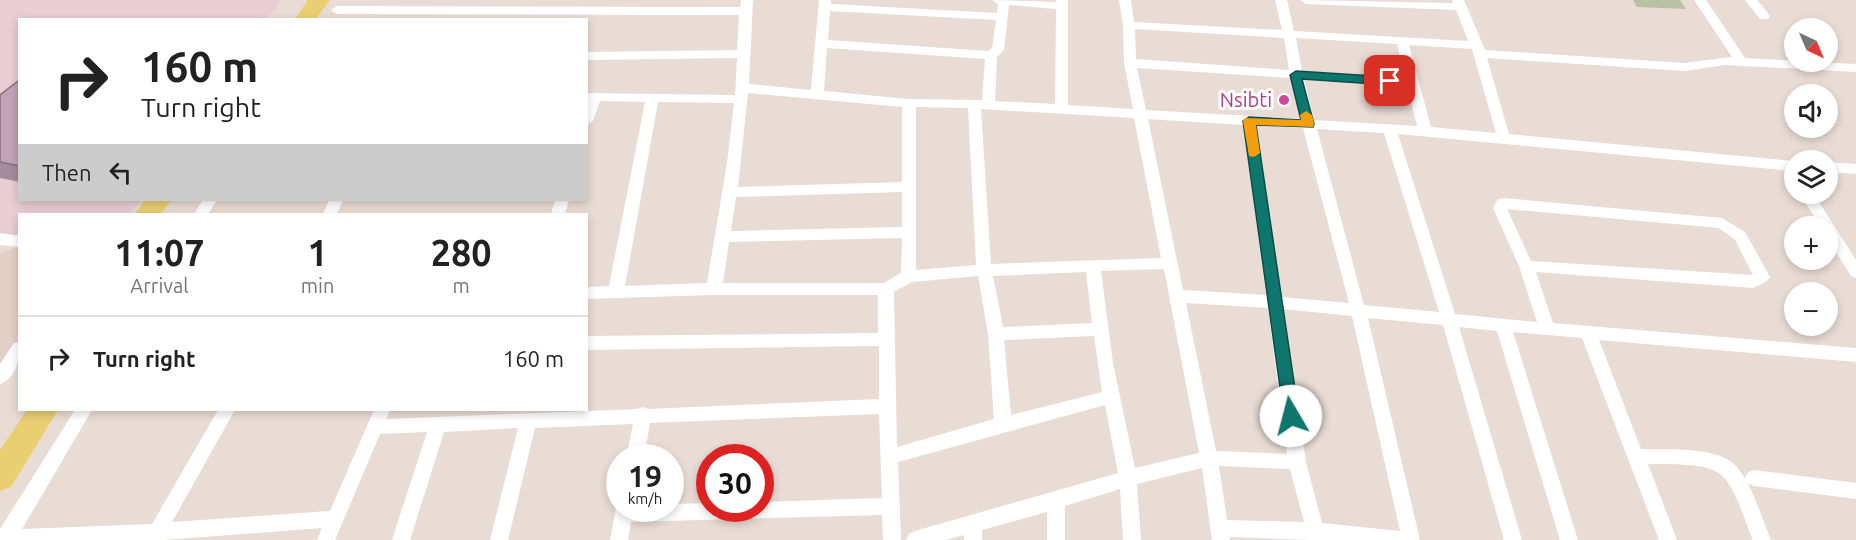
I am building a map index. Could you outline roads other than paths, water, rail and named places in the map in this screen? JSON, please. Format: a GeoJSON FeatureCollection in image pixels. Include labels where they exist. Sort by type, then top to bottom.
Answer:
{"type":"FeatureCollection","features":[{"type":"Feature","properties":{"kind":"highway"},"geometry":{"type":"LineString","coordinates":[[288,18],[302,0]]}},
{"type":"Feature","properties":{"kind":"highway"},"geometry":{"type":"LineString","coordinates":[[308,18],[333,7]]}},
{"type":"Feature","properties":{"kind":"highway"},"geometry":{"type":"LineString","coordinates":[[0,444],[21,411]]}},
{"type":"Feature","properties":{"kind":"highway"},"geometry":{"type":"LineString","coordinates":[[0,477],[43,411]]}},
{"type":"Feature","properties":{"kind":"street"},"geometry":{"type":"LineString","coordinates":[[514,15],[524,0]]}},
{"type":"Feature","properties":{"kind":"street"},"geometry":{"type":"LineString","coordinates":[[998,0],[1062,3],[1060,110]]}},
{"type":"Feature","properties":{"kind":"street"},"geometry":{"type":"LineString","coordinates":[[1125,0],[1129,25],[1130,63],[1209,458],[1220,534],[1317,535],[1404,540]]}},
{"type":"Feature","properties":{"kind":"street"},"geometry":{"type":"LineString","coordinates":[[1281,0],[1308,124],[1358,310],[1410,540]]}},
{"type":"Feature","properties":{"kind":"street"},"geometry":{"type":"LineString","coordinates":[[1306,0],[1459,3],[1477,49],[1504,139]]}},
{"type":"Feature","properties":{"kind":"street"},"geometry":{"type":"LineString","coordinates":[[1700,0],[1741,61]]}},
{"type":"Feature","properties":{"kind":"street"},"geometry":{"type":"LineString","coordinates":[[1751,0],[1764,16]]}},
{"type":"Feature","properties":{"kind":"street"},"geometry":{"type":"LineString","coordinates":[[823,44],[991,55],[998,50],[1004,1]]}},
{"type":"Feature","properties":{"kind":"street"},"geometry":{"type":"LineString","coordinates":[[817,93],[825,4],[879,5],[1001,17]]}},
{"type":"Feature","properties":{"kind":"street"},"geometry":{"type":"LineString","coordinates":[[333,7],[443,10],[514,15],[570,15],[592,5],[746,5],[741,94],[730,192],[714,289]]}},
{"type":"Feature","properties":{"kind":"street"},"geometry":{"type":"LineString","coordinates":[[1129,25],[1402,41],[1685,67],[1741,61],[1856,68]]}},
{"type":"Feature","properties":{"kind":"street"},"geometry":{"type":"LineString","coordinates":[[1402,41],[1425,131]]}},
{"type":"Feature","properties":{"kind":"street"},"geometry":{"type":"LineString","coordinates":[[588,56],[742,54]]}},
{"type":"Feature","properties":{"kind":"street"},"geometry":{"type":"LineString","coordinates":[[991,55],[981,105],[984,270],[996,334],[1003,424]]}},
{"type":"Feature","properties":{"kind":"street"},"geometry":{"type":"LineString","coordinates":[[1130,63],[1413,83]]}},
{"type":"Feature","properties":{"kind":"street"},"geometry":{"type":"LineString","coordinates":[[591,97],[652,98],[817,93],[909,103],[981,105],[1390,131],[1425,131],[1784,167]]}},
{"type":"Feature","properties":{"kind":"street"},"geometry":{"type":"LineString","coordinates":[[616,292],[652,98]]}},
{"type":"Feature","properties":{"kind":"street"},"geometry":{"type":"LineString","coordinates":[[909,103],[909,276]]}},
{"type":"Feature","properties":{"kind":"street"},"geometry":{"type":"LineString","coordinates":[[1249,121],[1298,462],[1317,535]]}},
{"type":"Feature","properties":{"kind":"street"},"geometry":{"type":"LineString","coordinates":[[1390,131],[1449,319],[1513,540]]}},
{"type":"Feature","properties":{"kind":"street"},"geometry":{"type":"LineString","coordinates":[[1838,168],[1856,169]]}},
{"type":"Feature","properties":{"kind":"street"},"geometry":{"type":"LineString","coordinates":[[730,192],[908,188]]}},
{"type":"Feature","properties":{"kind":"street"},"geometry":{"type":"LineString","coordinates":[[1526,266],[1753,282],[1762,277],[1740,236],[1722,223],[1503,203],[1500,208],[1526,266],[1547,328]]}},
{"type":"Feature","properties":{"kind":"street"},"geometry":{"type":"LineString","coordinates":[[1813,204],[1856,272]]}},
{"type":"Feature","properties":{"kind":"street"},"geometry":{"type":"LineString","coordinates":[[722,237],[908,232]]}},
{"type":"Feature","properties":{"kind":"street"},"geometry":{"type":"LineString","coordinates":[[0,239],[18,242]]}},
{"type":"Feature","properties":{"kind":"street"},"geometry":{"type":"LineString","coordinates":[[588,293],[714,289],[886,289],[909,276],[984,270],[1170,263]]}},
{"type":"Feature","properties":{"kind":"street"},"geometry":{"type":"LineString","coordinates":[[1093,266],[1101,328],[1128,478],[1132,540]]}},
{"type":"Feature","properties":{"kind":"street"},"geometry":{"type":"LineString","coordinates":[[886,289],[892,540]]}},
{"type":"Feature","properties":{"kind":"street"},"geometry":{"type":"LineString","coordinates":[[1176,296],[1275,302],[1503,325],[1856,355]]}},
{"type":"Feature","properties":{"kind":"street"},"geometry":{"type":"LineString","coordinates":[[1503,325],[1569,540]]}},
{"type":"Feature","properties":{"kind":"street"},"geometry":{"type":"LineString","coordinates":[[996,334],[1101,328]]}},
{"type":"Feature","properties":{"kind":"street"},"geometry":{"type":"LineString","coordinates":[[1588,332],[1668,540]]}},
{"type":"Feature","properties":{"kind":"street"},"geometry":{"type":"LineString","coordinates":[[588,343],[886,339]]}},
{"type":"Feature","properties":{"kind":"street"},"geometry":{"type":"LineString","coordinates":[[0,377],[18,351]]}},
{"type":"Feature","properties":{"kind":"street"},"geometry":{"type":"LineString","coordinates":[[889,457],[1003,424],[1113,396]]}},
{"type":"Feature","properties":{"kind":"street"},"geometry":{"type":"LineString","coordinates":[[375,427],[438,423],[497,415],[529,419],[887,406]]}},
{"type":"Feature","properties":{"kind":"street"},"geometry":{"type":"LineString","coordinates":[[4,539],[83,411]]}},
{"type":"Feature","properties":{"kind":"street"},"geometry":{"type":"LineString","coordinates":[[154,536],[226,411]]}},
{"type":"Feature","properties":{"kind":"street"},"geometry":{"type":"LineString","coordinates":[[326,540],[382,411]]}},
{"type":"Feature","properties":{"kind":"street"},"geometry":{"type":"LineString","coordinates":[[638,444],[643,414]]}},
{"type":"Feature","properties":{"kind":"street"},"geometry":{"type":"LineString","coordinates":[[499,540],[529,419]]}},
{"type":"Feature","properties":{"kind":"street"},"geometry":{"type":"LineString","coordinates":[[401,540],[438,423]]}},
{"type":"Feature","properties":{"kind":"street"},"geometry":{"type":"LineString","coordinates":[[1637,456],[1710,461],[1722,464],[1731,473],[1762,540]]}},
{"type":"Feature","properties":{"kind":"street"},"geometry":{"type":"LineString","coordinates":[[915,540],[973,532],[1056,501],[1128,478],[1209,458],[1298,462]]}},
{"type":"Feature","properties":{"kind":"street"},"geometry":{"type":"LineString","coordinates":[[1754,478],[1856,491]]}},
{"type":"Feature","properties":{"kind":"street"},"geometry":{"type":"LineString","coordinates":[[1056,501],[1056,540]]}},
{"type":"Feature","properties":{"kind":"street"},"geometry":{"type":"LineString","coordinates":[[684,510],[891,506]]}},
{"type":"Feature","properties":{"kind":"street"},"geometry":{"type":"LineString","coordinates":[[4,539],[154,536],[334,519]]}},
{"type":"Feature","properties":{"kind":"street"},"geometry":{"type":"LineString","coordinates":[[619,540],[623,522]]}},
{"type":"Feature","properties":{"kind":"place","name":"Nsibti"},"geometry":{"type":"Point","coordinates":[1284,100]}}]}
